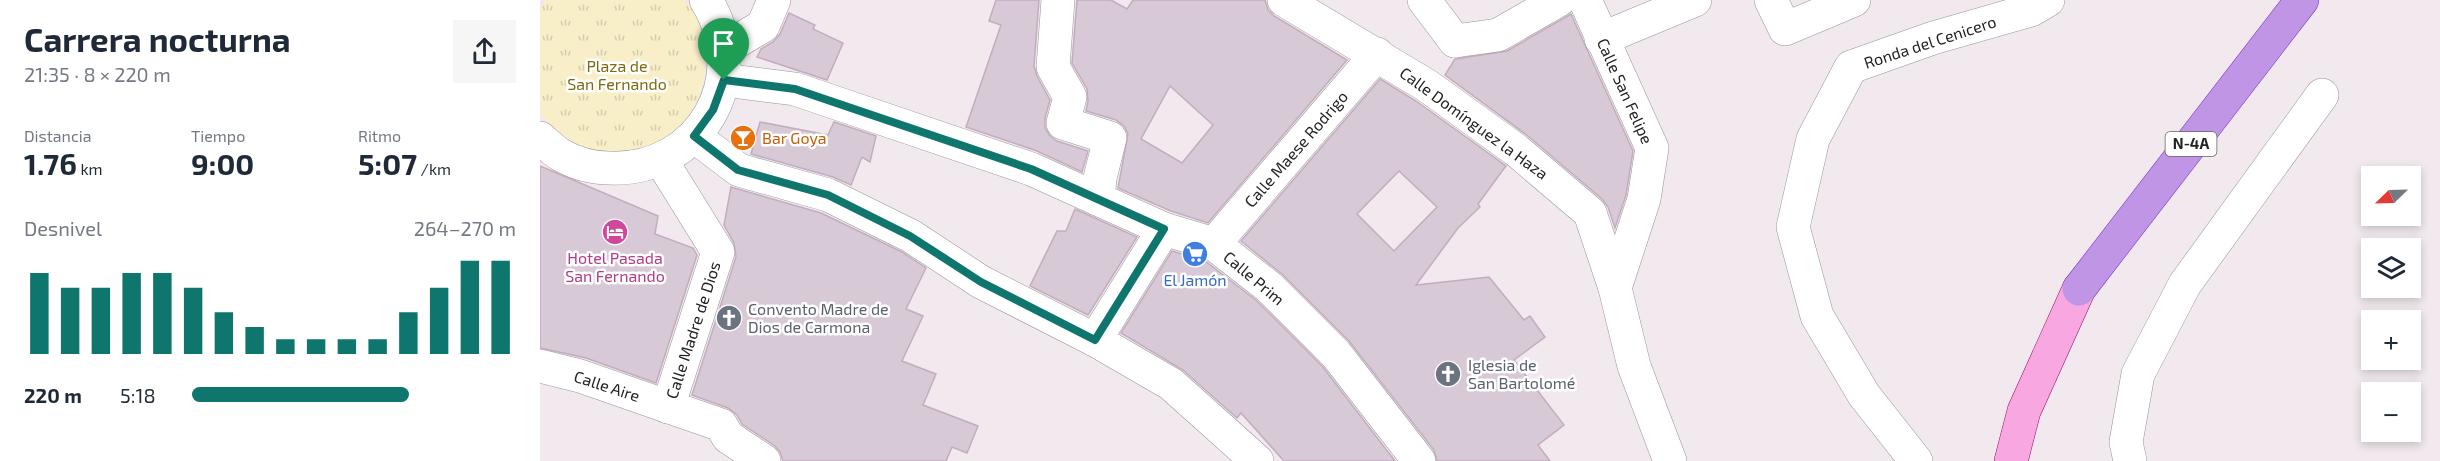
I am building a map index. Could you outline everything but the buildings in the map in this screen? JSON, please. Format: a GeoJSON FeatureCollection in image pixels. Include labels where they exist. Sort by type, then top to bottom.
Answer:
{"type":"FeatureCollection","features":[{"type":"Feature","properties":{"kind":"highway","name":"N-4A"},"geometry":{"type":"LineString","coordinates":[[2079,289],[2302,0]]}},
{"type":"Feature","properties":{"kind":"main road"},"geometry":{"type":"LineString","coordinates":[[2011,461],[2024,411],[2079,289]]}},
{"type":"Feature","properties":{"kind":"street"},"geometry":{"type":"LineString","coordinates":[[540,138],[561,155],[594,168],[628,169],[661,160],[679,150],[694,136],[713,110],[724,64],[716,17],[706,0]]}},
{"type":"Feature","properties":{"kind":"street"},"geometry":{"type":"LineString","coordinates":[[724,64],[763,26],[774,0]]}},
{"type":"Feature","properties":{"kind":"street"},"geometry":{"type":"LineString","coordinates":[[1058,0],[1053,67],[1071,97],[1063,123],[1110,138],[1098,199]]}},
{"type":"Feature","properties":{"kind":"street","name":"Calle Domínguez la Haza"},"geometry":{"type":"LineString","coordinates":[[1284,0],[1426,85],[1516,150],[1590,213],[1615,288],[1634,366],[1670,461]]}},
{"type":"Feature","properties":{"kind":"street"},"geometry":{"type":"LineString","coordinates":[[1424,0],[1455,41]]}},
{"type":"Feature","properties":{"kind":"street"},"geometry":{"type":"LineString","coordinates":[[1426,85],[1455,41],[1498,35],[1559,0]]}},
{"type":"Feature","properties":{"kind":"street","name":"Calle San Felipe"},"geometry":{"type":"LineString","coordinates":[[1585,0],[1652,148],[1644,199],[1615,288]]}},
{"type":"Feature","properties":{"kind":"street"},"geometry":{"type":"LineString","coordinates":[[1601,39],[1695,0]]}},
{"type":"Feature","properties":{"kind":"street"},"geometry":{"type":"LineString","coordinates":[[1771,0],[1785,29],[1854,0]]}},
{"type":"Feature","properties":{"kind":"street","name":"Ronda del Cenicero"},"geometry":{"type":"LineString","coordinates":[[1916,461],[1864,394],[1817,316],[1793,227],[1813,139],[1851,68],[1933,38],[2031,10],[2048,0]]}},
{"type":"Feature","properties":{"kind":"street","name":"Calle Maese Rodrigo"},"geometry":{"type":"LineString","coordinates":[[1214,244],[1377,54]]}},
{"type":"Feature","properties":{"kind":"street","name":"Calle Prim"},"geometry":{"type":"LineString","coordinates":[[724,64],[1031,169],[1164,229],[1214,244],[1269,287],[1336,354],[1419,461]]}},
{"type":"Feature","properties":{"kind":"street"},"geometry":{"type":"LineString","coordinates":[[2130,461],[2126,442],[2138,374],[2185,284],[2322,95]]}},
{"type":"Feature","properties":{"kind":"street"},"geometry":{"type":"LineString","coordinates":[[694,136],[738,170],[828,195],[910,236],[981,282],[1095,340],[1170,384],[1257,461]]}},
{"type":"Feature","properties":{"kind":"street","name":"Calle Madre de Dios"},"geometry":{"type":"LineString","coordinates":[[661,160],[718,252],[668,407]]}},
{"type":"Feature","properties":{"kind":"street"},"geometry":{"type":"LineString","coordinates":[[1095,340],[1164,229]]}},
{"type":"Feature","properties":{"kind":"street","name":"Calle Aire"},"geometry":{"type":"LineString","coordinates":[[540,366],[580,376],[721,425],[728,437],[764,461]]}},
{"type":"Feature","properties":{"kind":"green space","name":"Plaza de San Fernando"},"geometry":{"type":"Polygon","coordinates":[[[546,0],[684,0],[692,9],[703,33],[706,66],[703,85],[696,103],[674,132],[640,149],[619,152],[585,147],[573,142],[546,121],[541,113],[540,103],[540,7],[546,0]]]}},
{"type":"Feature","properties":{"kind":"place","name":"Bar Goya"},"geometry":{"type":"Point","coordinates":[743,138]}},
{"type":"Feature","properties":{"kind":"place","name":"Hotel Pasada San Fernando"},"geometry":{"type":"Point","coordinates":[615,232]}},
{"type":"Feature","properties":{"kind":"place","name":"El Jamón"},"geometry":{"type":"Point","coordinates":[1195,254]}},
{"type":"Feature","properties":{"kind":"place","name":"Convento Madre de Dios de Carmona"},"geometry":{"type":"Point","coordinates":[729,318]}},
{"type":"Feature","properties":{"kind":"place","name":"Iglesia de San Bartolomé"},"geometry":{"type":"Point","coordinates":[1448,374]}},
{"type":"Feature","properties":{"kind":"route"},"geometry":{"type":"LineString","coordinates":[[724,80],[795,89],[1031,169],[1164,229],[1095,340],[981,282],[910,236],[828,195],[738,170],[694,136],[713,110],[724,80]]}}]}
